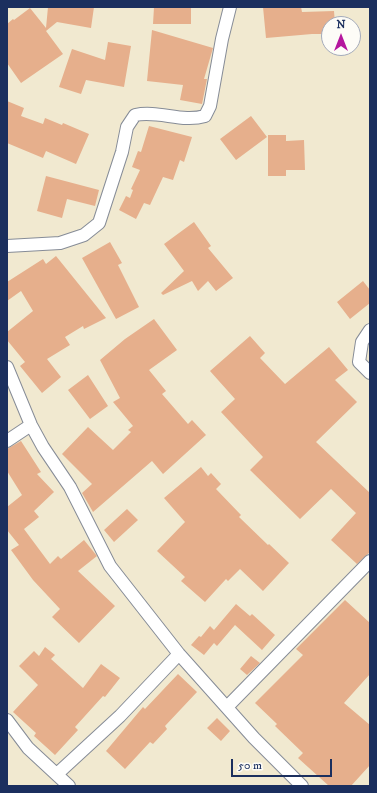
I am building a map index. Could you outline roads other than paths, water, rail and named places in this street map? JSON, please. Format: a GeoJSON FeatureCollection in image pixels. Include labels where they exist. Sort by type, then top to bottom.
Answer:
{"type":"FeatureCollection","features":[{"type":"Feature","properties":{"kind":"street"},"geometry":{"type":"LineString","coordinates":[[7,246],[60,243],[84,235],[99,223],[122,152],[127,127],[135,115],[146,113],[194,119],[206,116],[210,106],[222,39],[230,7]]}},
{"type":"Feature","properties":{"kind":"street"},"geometry":{"type":"LineString","coordinates":[[370,330],[362,342],[359,362],[370,373]]}},
{"type":"Feature","properties":{"kind":"street"},"geometry":{"type":"LineString","coordinates":[[7,367],[31,425],[43,447],[70,487],[110,566],[179,654],[302,786]]}},
{"type":"Feature","properties":{"kind":"street"},"geometry":{"type":"LineString","coordinates":[[7,441],[31,425]]}},
{"type":"Feature","properties":{"kind":"street"},"geometry":{"type":"LineString","coordinates":[[227,707],[370,561]]}},
{"type":"Feature","properties":{"kind":"street"},"geometry":{"type":"LineString","coordinates":[[57,774],[120,716],[179,654]]}},
{"type":"Feature","properties":{"kind":"street"},"geometry":{"type":"LineString","coordinates":[[7,720],[28,748],[69,786]]}}]}
